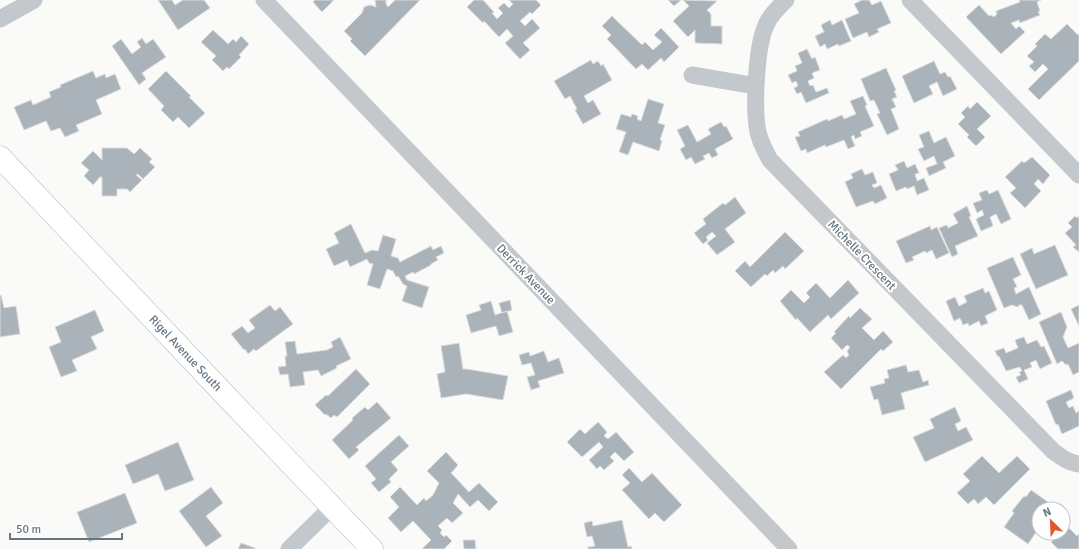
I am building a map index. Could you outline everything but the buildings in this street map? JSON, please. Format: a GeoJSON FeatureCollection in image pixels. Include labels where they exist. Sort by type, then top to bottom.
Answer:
{"type":"FeatureCollection","features":[{"type":"Feature","properties":{"kind":"main road","name":"Rigel Avenue South"},"geometry":{"type":"LineString","coordinates":[[0,157],[372,549]]}},
{"type":"Feature","properties":{"kind":"street"},"geometry":{"type":"LineString","coordinates":[[0,19],[34,0]]}},
{"type":"Feature","properties":{"kind":"street","name":"Derrick Avenue"},"geometry":{"type":"LineString","coordinates":[[264,0],[789,549]]}},
{"type":"Feature","properties":{"kind":"street","name":"Michelle Crescent"},"geometry":{"type":"LineString","coordinates":[[786,0],[771,16],[764,30],[759,56],[756,86],[757,127],[761,143],[770,160],[1053,451],[1067,461],[1079,464]]}},
{"type":"Feature","properties":{"kind":"street"},"geometry":{"type":"LineString","coordinates":[[910,0],[1079,175]]}},
{"type":"Feature","properties":{"kind":"street"},"geometry":{"type":"LineString","coordinates":[[692,75],[756,86]]}},
{"type":"Feature","properties":{"kind":"street"},"geometry":{"type":"LineString","coordinates":[[289,549],[332,507]]}}]}
